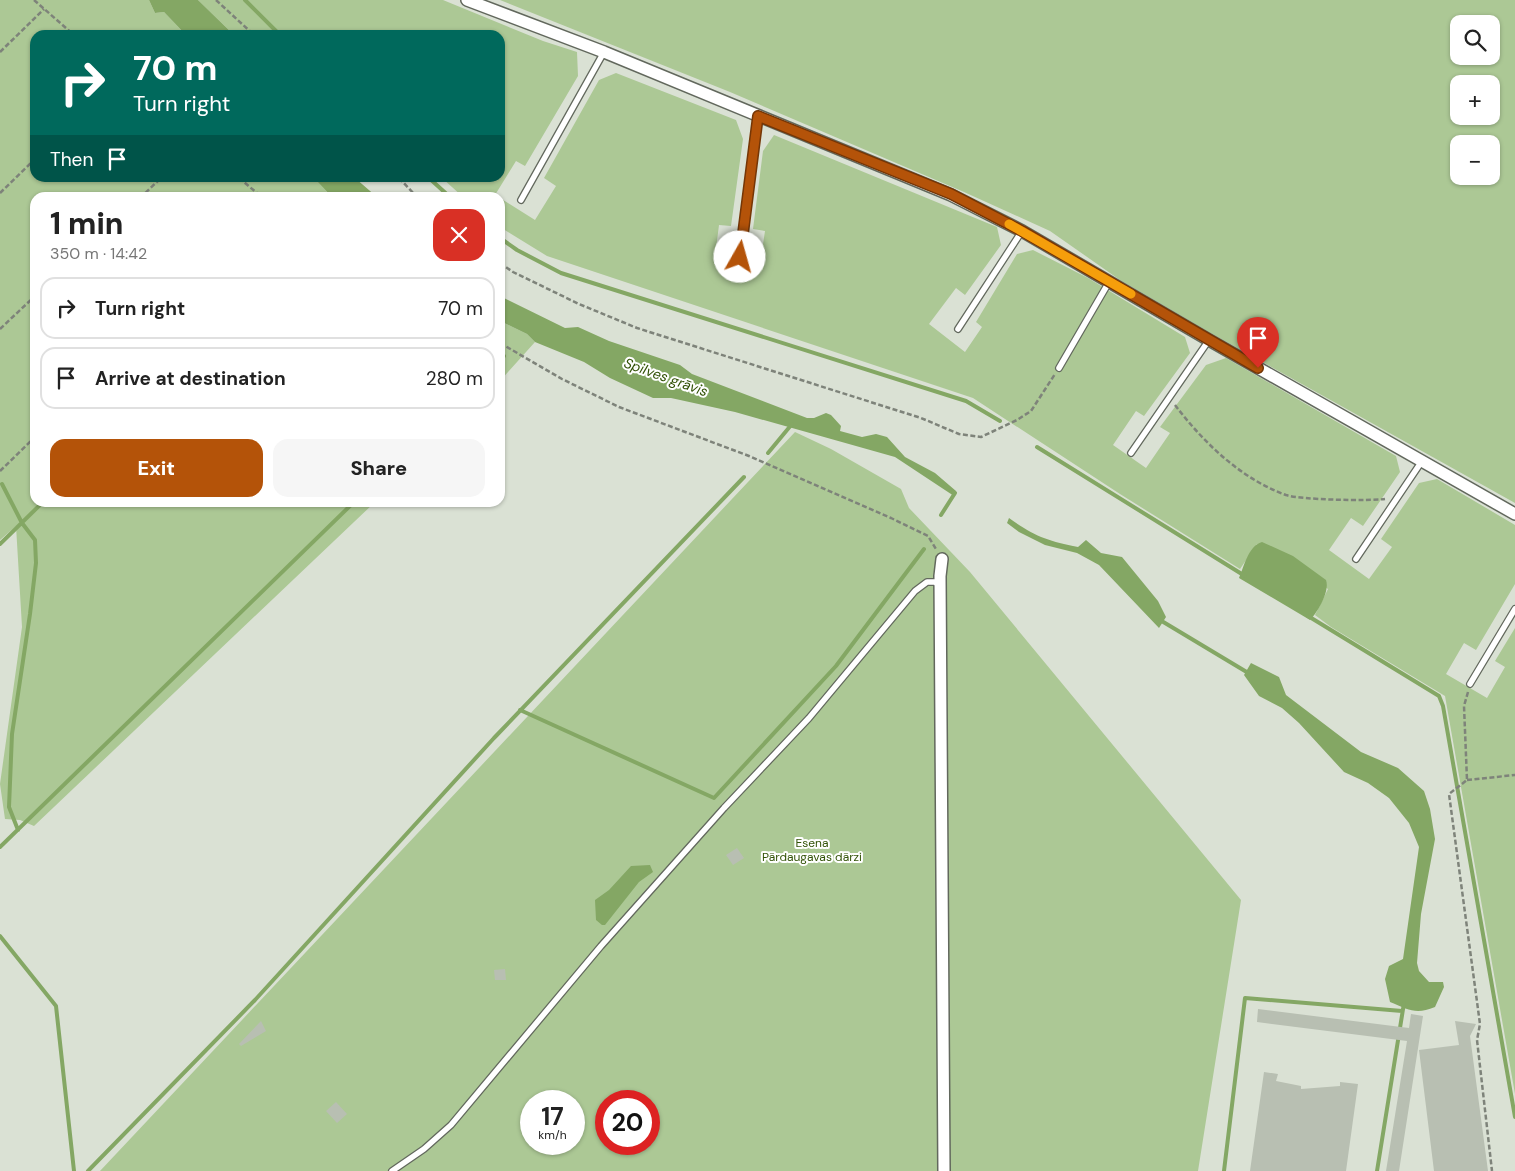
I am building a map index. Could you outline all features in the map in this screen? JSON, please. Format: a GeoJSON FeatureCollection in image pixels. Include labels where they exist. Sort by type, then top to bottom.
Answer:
{"type":"FeatureCollection","features":[{"type":"Feature","properties":{"kind":"street"},"geometry":{"type":"LineString","coordinates":[[467,0],[604,52],[951,194],[1022,231],[1515,514]]}},
{"type":"Feature","properties":{"kind":"street"},"geometry":{"type":"LineString","coordinates":[[942,559],[940,587],[944,1171]]}},
{"type":"Feature","properties":{"kind":"lane"},"geometry":{"type":"LineString","coordinates":[[521,200],[604,52]]}},
{"type":"Feature","properties":{"kind":"lane"},"geometry":{"type":"LineString","coordinates":[[740,257],[758,116]]}},
{"type":"Feature","properties":{"kind":"lane"},"geometry":{"type":"LineString","coordinates":[[958,329],[1022,231]]}},
{"type":"Feature","properties":{"kind":"lane"},"geometry":{"type":"LineString","coordinates":[[1059,368],[1109,282]]}},
{"type":"Feature","properties":{"kind":"lane"},"geometry":{"type":"LineString","coordinates":[[1131,453],[1209,340]]}},
{"type":"Feature","properties":{"kind":"lane"},"geometry":{"type":"LineString","coordinates":[[1356,559],[1422,461]]}},
{"type":"Feature","properties":{"kind":"lane"},"geometry":{"type":"LineString","coordinates":[[392,1171],[424,1149],[451,1124],[601,946],[724,808],[809,718],[915,591],[927,582],[935,582],[940,587]]}},
{"type":"Feature","properties":{"kind":"lane"},"geometry":{"type":"LineString","coordinates":[[1470,684],[1515,609]]}},
{"type":"Feature","properties":{"kind":"path"},"geometry":{"type":"LineString","coordinates":[[34,0],[68,30]]}},
{"type":"Feature","properties":{"kind":"path"},"geometry":{"type":"LineString","coordinates":[[216,0],[249,30]]}},
{"type":"Feature","properties":{"kind":"path"},"geometry":{"type":"LineString","coordinates":[[0,52],[44,9]]}},
{"type":"Feature","properties":{"kind":"path"},"geometry":{"type":"LineString","coordinates":[[0,192],[30,164]]}},
{"type":"Feature","properties":{"kind":"path"},"geometry":{"type":"LineString","coordinates":[[146,192],[157,182]]}},
{"type":"Feature","properties":{"kind":"path"},"geometry":{"type":"LineString","coordinates":[[244,182],[256,192]]}},
{"type":"Feature","properties":{"kind":"path"},"geometry":{"type":"LineString","coordinates":[[403,182],[412,192]]}},
{"type":"Feature","properties":{"kind":"path"},"geometry":{"type":"LineString","coordinates":[[505,266],[579,304],[637,328],[921,418],[959,434],[980,437],[1017,420],[1031,410],[1059,368]]}},
{"type":"Feature","properties":{"kind":"path"},"geometry":{"type":"LineString","coordinates":[[0,329],[30,301]]}},
{"type":"Feature","properties":{"kind":"path"},"geometry":{"type":"LineString","coordinates":[[505,345],[562,380],[619,407],[749,456],[928,536],[942,559]]}},
{"type":"Feature","properties":{"kind":"path"},"geometry":{"type":"LineString","coordinates":[[1170,397],[1197,432],[1219,454],[1248,475],[1287,495],[1346,499],[1397,498]]}},
{"type":"Feature","properties":{"kind":"path"},"geometry":{"type":"LineString","coordinates":[[0,471],[30,443]]}},
{"type":"Feature","properties":{"kind":"path"},"geometry":{"type":"LineString","coordinates":[[1467,780],[1464,706],[1470,684]]}},
{"type":"Feature","properties":{"kind":"path"},"geometry":{"type":"LineString","coordinates":[[1492,1171],[1477,1040],[1480,1024],[1449,794],[1467,780],[1515,775]]}},
{"type":"Feature","properties":{"kind":"green space"},"geometry":{"type":"Polygon","coordinates":[[[0,0],[149,0],[155,13],[164,12],[181,30],[30,30],[30,182],[318,182],[327,192],[30,192],[30,507],[370,507],[34,826],[20,820],[5,819],[0,784],[22,627],[16,526],[0,540],[0,0]]]}},
{"type":"Feature","properties":{"kind":"green space"},"geometry":{"type":"Polygon","coordinates":[[[198,0],[443,0],[543,41],[577,52],[578,76],[525,166],[516,161],[505,179],[505,30],[229,30],[198,0]]]}},
{"type":"Feature","properties":{"kind":"green space"},"geometry":{"type":"Polygon","coordinates":[[[500,0],[1515,0],[1515,503],[1207,331],[1120,280],[1050,231],[964,192],[730,92],[500,0]]]}},
{"type":"Feature","properties":{"kind":"green space"},"geometry":{"type":"Polygon","coordinates":[[[616,73],[736,120],[743,139],[731,226],[719,225],[714,264],[759,271],[765,231],[753,229],[763,151],[774,135],[997,227],[1001,245],[965,295],[956,288],[929,324],[965,352],[982,327],[976,322],[1017,254],[1033,250],[1088,278],[1185,337],[1190,353],[1144,416],[1136,411],[1113,445],[1146,468],[1170,433],[1160,427],[1206,365],[1226,358],[1396,456],[1400,472],[1363,526],[1351,518],[1329,550],[1369,579],[1392,547],[1381,539],[1419,483],[1437,479],[1515,525],[1515,584],[1476,650],[1464,643],[1446,674],[1487,698],[1505,667],[1495,661],[1515,628],[1515,1094],[1445,696],[1331,627],[1315,615],[1328,589],[1257,544],[1240,569],[1120,494],[973,398],[547,256],[505,230],[505,201],[535,220],[556,186],[544,178],[599,80],[616,73]]]}},
{"type":"Feature","properties":{"kind":"green space"},"geometry":{"type":"Polygon","coordinates":[[[446,182],[503,182],[497,192],[457,192],[446,182]]]}},
{"type":"Feature","properties":{"kind":"green space"},"geometry":{"type":"Polygon","coordinates":[[[505,323],[527,334],[535,342],[505,375],[505,323]]]}},
{"type":"Feature","properties":{"kind":"green space","name":"Esena Pārdaugavas dārzi"},"geometry":{"type":"Polygon","coordinates":[[[795,432],[831,449],[901,489],[909,508],[970,572],[1241,900],[1198,1171],[100,1171],[795,432]]]}},
{"type":"Feature","properties":{"kind":"water"},"geometry":{"type":"Polygon","coordinates":[[[149,0],[198,0],[229,30],[181,30],[164,12],[155,13],[149,0]]]}},
{"type":"Feature","properties":{"kind":"water"},"geometry":{"type":"Polygon","coordinates":[[[318,182],[360,182],[371,192],[327,192],[318,182]]]}},
{"type":"Feature","properties":{"kind":"water","name":"Spilves grāvis"},"geometry":{"type":"Polygon","coordinates":[[[505,298],[565,328],[578,327],[609,341],[680,365],[692,374],[807,418],[814,418],[826,413],[831,415],[841,426],[840,431],[862,437],[876,434],[887,437],[905,457],[935,473],[956,491],[954,496],[895,457],[735,412],[671,398],[653,398],[610,378],[584,362],[535,342],[527,334],[505,323],[505,298]]]}},
{"type":"Feature","properties":{"kind":"water"},"geometry":{"type":"Polygon","coordinates":[[[1009,518],[1034,534],[1050,540],[1078,547],[1086,540],[1101,553],[1122,557],[1158,601],[1166,617],[1159,628],[1099,565],[1077,553],[1045,545],[1019,532],[1007,523],[1009,518]]]}},
{"type":"Feature","properties":{"kind":"water"},"geometry":{"type":"Polygon","coordinates":[[[1262,542],[1293,556],[1326,580],[1325,595],[1320,607],[1310,620],[1239,578],[1250,552],[1257,544],[1262,542]]]}},
{"type":"Feature","properties":{"kind":"water"},"geometry":{"type":"Polygon","coordinates":[[[1251,663],[1279,677],[1286,695],[1361,752],[1398,768],[1424,791],[1430,809],[1435,839],[1421,914],[1417,963],[1419,971],[1429,982],[1443,982],[1444,987],[1435,1007],[1423,1011],[1412,1011],[1390,1002],[1385,979],[1389,966],[1403,959],[1419,847],[1409,823],[1389,798],[1368,783],[1344,772],[1299,723],[1282,708],[1259,696],[1244,675],[1251,663]]]}},
{"type":"Feature","properties":{"kind":"water"},"geometry":{"type":"Polygon","coordinates":[[[650,865],[653,872],[639,882],[605,925],[596,920],[595,900],[609,890],[631,866],[650,865]]]}},
{"type":"Feature","properties":{"kind":"building"},"geometry":{"type":"Polygon","coordinates":[[[737,848],[744,858],[733,865],[726,855],[737,848]]]}},
{"type":"Feature","properties":{"kind":"building"},"geometry":{"type":"Polygon","coordinates":[[[505,969],[506,980],[495,980],[494,970],[505,969]]]}},
{"type":"Feature","properties":{"kind":"building"},"geometry":{"type":"Polygon","coordinates":[[[1258,1009],[1409,1028],[1411,1014],[1423,1016],[1399,1171],[1386,1171],[1407,1041],[1257,1022],[1258,1009]]]}},
{"type":"Feature","properties":{"kind":"building"},"geometry":{"type":"Polygon","coordinates":[[[261,1021],[266,1031],[241,1046],[239,1044],[261,1021]]]}},
{"type":"Feature","properties":{"kind":"building"},"geometry":{"type":"Polygon","coordinates":[[[1455,1021],[1476,1024],[1470,1036],[1488,1171],[1434,1171],[1419,1050],[1459,1045],[1455,1021]]]}},
{"type":"Feature","properties":{"kind":"building"},"geometry":{"type":"Polygon","coordinates":[[[1264,1072],[1278,1074],[1276,1081],[1301,1086],[1301,1089],[1340,1086],[1340,1082],[1358,1084],[1346,1171],[1250,1171],[1264,1072]]]}},
{"type":"Feature","properties":{"kind":"building"},"geometry":{"type":"Polygon","coordinates":[[[336,1102],[347,1114],[337,1123],[326,1111],[336,1102]]]}},
{"type":"Feature","properties":{"kind":"waterway"},"geometry":{"type":"LineString","coordinates":[[245,0],[275,30]]}},
{"type":"Feature","properties":{"kind":"waterway"},"geometry":{"type":"LineString","coordinates":[[433,182],[444,192]]}},
{"type":"Feature","properties":{"kind":"waterway"},"geometry":{"type":"LineString","coordinates":[[505,242],[517,250],[561,273],[966,401],[1000,421]]}},
{"type":"Feature","properties":{"kind":"waterway"},"geometry":{"type":"LineString","coordinates":[[768,453],[792,424]]}},
{"type":"Feature","properties":{"kind":"waterway"},"geometry":{"type":"LineString","coordinates":[[1037,447],[1245,576]]}},
{"type":"Feature","properties":{"kind":"waterway"},"geometry":{"type":"LineString","coordinates":[[88,1171],[255,1000],[494,738],[744,477]]}},
{"type":"Feature","properties":{"kind":"waterway"},"geometry":{"type":"LineString","coordinates":[[2,484],[22,523],[35,540],[36,563],[30,614],[12,734],[9,807],[18,830]]}},
{"type":"Feature","properties":{"kind":"waterway"},"geometry":{"type":"LineString","coordinates":[[941,515],[955,493],[953,492]]}},
{"type":"Feature","properties":{"kind":"waterway"},"geometry":{"type":"LineString","coordinates":[[0,544],[38,507]]}},
{"type":"Feature","properties":{"kind":"waterway"},"geometry":{"type":"LineString","coordinates":[[0,847],[349,507]]}},
{"type":"Feature","properties":{"kind":"waterway"},"geometry":{"type":"LineString","coordinates":[[520,710],[714,798],[836,666],[924,549]]}},
{"type":"Feature","properties":{"kind":"waterway"},"geometry":{"type":"LineString","coordinates":[[1308,616],[1439,696],[1443,706],[1515,1117]]}},
{"type":"Feature","properties":{"kind":"waterway"},"geometry":{"type":"LineString","coordinates":[[1160,620],[1250,674]]}},
{"type":"Feature","properties":{"kind":"waterway"},"geometry":{"type":"LineString","coordinates":[[0,936],[56,1006],[74,1171]]}},
{"type":"Feature","properties":{"kind":"waterway"},"geometry":{"type":"LineString","coordinates":[[1224,1171],[1245,998],[1402,1011]]}},
{"type":"Feature","properties":{"kind":"waterway"},"geometry":{"type":"LineString","coordinates":[[1377,1171],[1404,1003]]}},
{"type":"Feature","properties":{"kind":"slow traffic"},"geometry":{"type":"LineString","coordinates":[[1009,224],[1131,294]]}},
{"type":"Feature","properties":{"kind":"route"},"geometry":{"type":"LineString","coordinates":[[740,257],[758,116],[951,194],[1022,231],[1258,368]]}}]}
